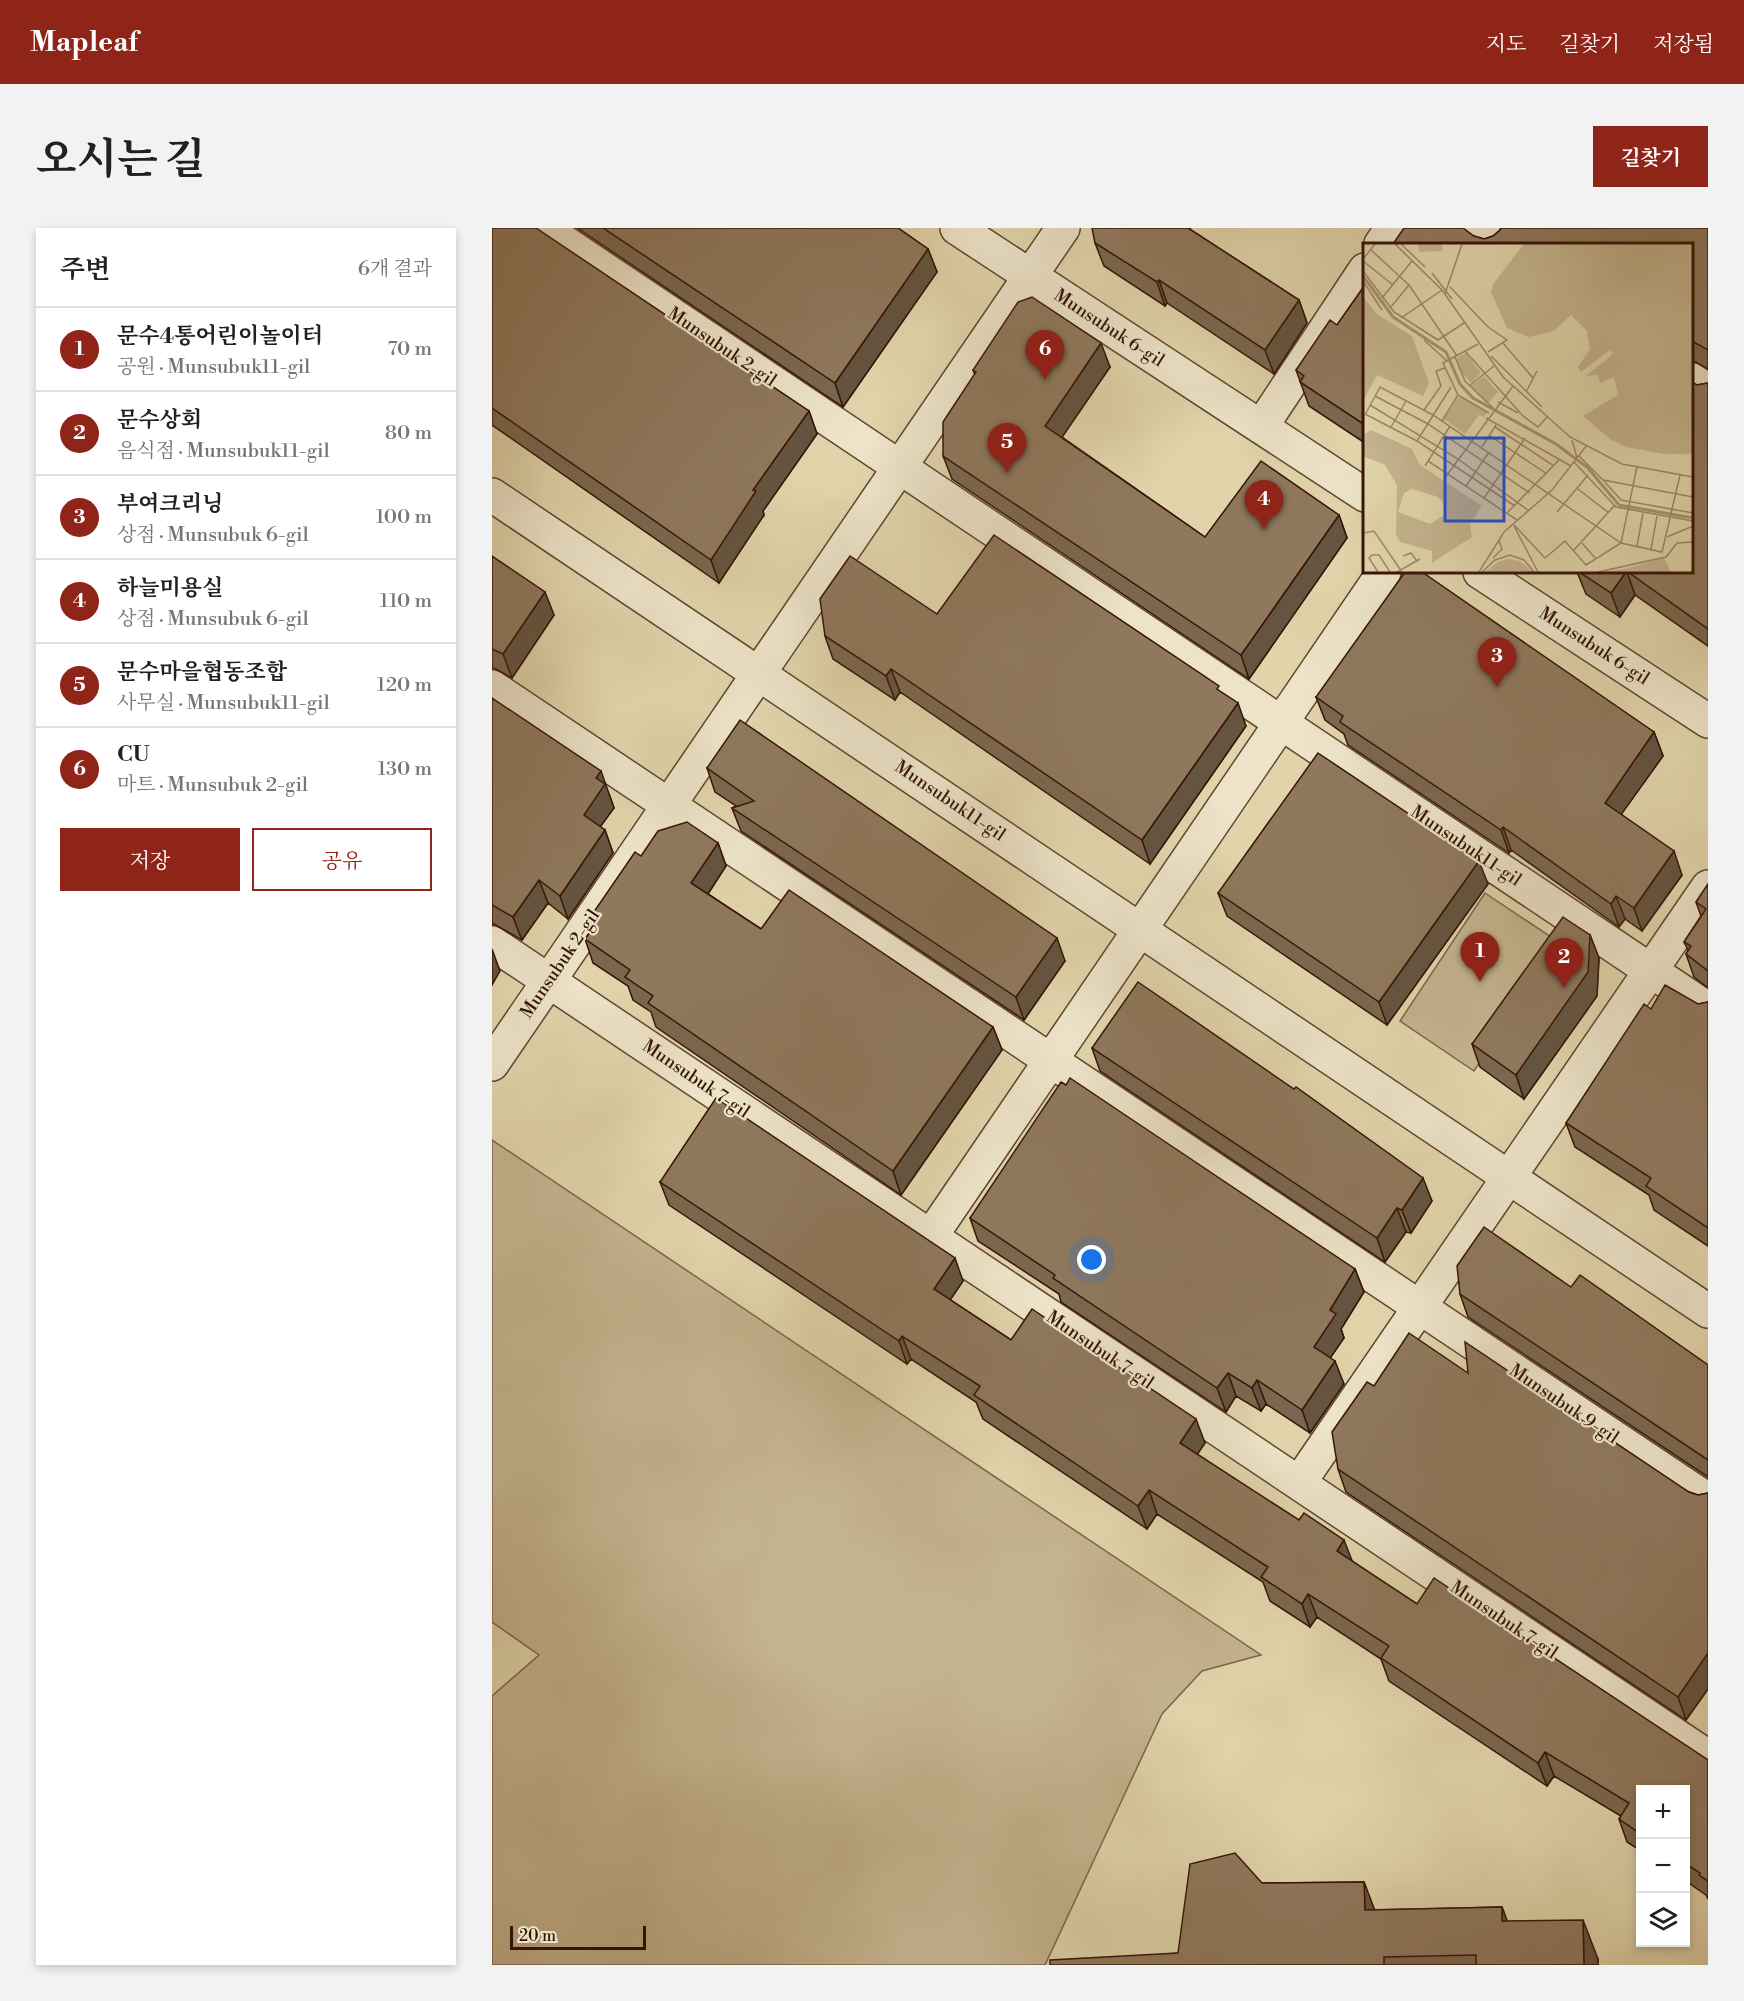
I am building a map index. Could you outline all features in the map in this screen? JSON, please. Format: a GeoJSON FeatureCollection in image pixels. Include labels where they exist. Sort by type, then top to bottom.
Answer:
{"type":"FeatureCollection","features":[{"type":"Feature","properties":{"kind":"street","name":"Munsubuk 2-gil"},"geometry":{"type":"LineString","coordinates":[[543,228],[900,467]]}},
{"type":"Feature","properties":{"kind":"street","name":"Munsubuk 6-gil"},"geometry":{"type":"LineString","coordinates":[[957,228],[1363,494]]}},
{"type":"Feature","properties":{"kind":"street","name":"Munsubuk 2-gil"},"geometry":{"type":"LineString","coordinates":[[492,1064],[1063,228]]}},
{"type":"Feature","properties":{"kind":"street"},"geometry":{"type":"LineString","coordinates":[[1382,243],[1392,228]]}},
{"type":"Feature","properties":{"kind":"street"},"geometry":{"type":"LineString","coordinates":[[1469,228],[1492,243]]}},
{"type":"Feature","properties":{"kind":"street"},"geometry":{"type":"LineString","coordinates":[[1261,427],[1363,273]]}},
{"type":"Feature","properties":{"kind":"street"},"geometry":{"type":"LineString","coordinates":[[1693,381],[1708,391]]}},
{"type":"Feature","properties":{"kind":"street","name":"Munsubuk11-gil"},"geometry":{"type":"LineString","coordinates":[[900,467],[1650,970]]}},
{"type":"Feature","properties":{"kind":"street"},"geometry":{"type":"LineString","coordinates":[[492,495],[759,672]]}},
{"type":"Feature","properties":{"kind":"street"},"geometry":{"type":"LineString","coordinates":[[931,1236],[1383,573]]}},
{"type":"Feature","properties":{"kind":"street","name":"Munsubuk 6-gil"},"geometry":{"type":"LineString","coordinates":[[1482,573],[1708,721]]}},
{"type":"Feature","properties":{"kind":"street","name":"Munsubuk11-gil"},"geometry":{"type":"LineString","coordinates":[[759,672],[1508,1177]]}},
{"type":"Feature","properties":{"kind":"street"},"geometry":{"type":"LineString","coordinates":[[492,687],[1419,1307]]}},
{"type":"Feature","properties":{"kind":"street"},"geometry":{"type":"LineString","coordinates":[[1299,1483],[1708,887]]}},
{"type":"Feature","properties":{"kind":"street","name":"Munsubuk 7-gil"},"geometry":{"type":"LineString","coordinates":[[492,943],[1708,1757]]}},
{"type":"Feature","properties":{"kind":"street"},"geometry":{"type":"LineString","coordinates":[[1650,970],[1708,1009]]}},
{"type":"Feature","properties":{"kind":"street"},"geometry":{"type":"LineString","coordinates":[[1508,1177],[1708,1311]]}},
{"type":"Feature","properties":{"kind":"street","name":"Munsubuk 9-gil"},"geometry":{"type":"LineString","coordinates":[[1419,1307],[1708,1500]]}},
{"type":"Feature","properties":{"kind":"shaded area"},"geometry":{"type":"Polygon","coordinates":[[[1485,893],[1560,943],[1474,1071],[1400,1021],[1485,893]]]}},
{"type":"Feature","properties":{"kind":"shaded area"},"geometry":{"type":"Polygon","coordinates":[[[492,1140],[1261,1655],[1202,1671],[1162,1714],[1045,1965],[492,1965],[492,1696],[539,1655],[492,1622],[492,1140]]]}},
{"type":"Feature","properties":{"kind":"building"},"geometry":{"type":"Polygon","coordinates":[[[492,228],[536,228],[809,411],[753,490],[756,491],[711,560],[492,408],[492,228]]]}},
{"type":"Feature","properties":{"kind":"building"},"geometry":{"type":"Polygon","coordinates":[[[603,228],[898,228],[928,249],[835,383],[603,228]]]}},
{"type":"Feature","properties":{"kind":"building"},"geometry":{"type":"Polygon","coordinates":[[[1092,228],[1188,228],[1299,300],[1265,350],[1159,280],[1157,282],[1095,243],[1092,228]]]}},
{"type":"Feature","properties":{"kind":"building"},"geometry":{"type":"Polygon","coordinates":[[[1404,228],[1463,228],[1474,236],[1484,239],[1493,236],[1501,228],[1708,228],[1708,350],[1693,342],[1693,243],[1394,243],[1404,228]]]}},
{"type":"Feature","properties":{"kind":"building"},"geometry":{"type":"Polygon","coordinates":[[[1363,288],[1363,424],[1300,382],[1304,376],[1296,370],[1330,320],[1337,325],[1363,288]]]}},
{"type":"Feature","properties":{"kind":"building"},"geometry":{"type":"Polygon","coordinates":[[[1032,297],[1101,343],[1045,426],[1205,537],[1261,461],[1339,515],[1241,655],[943,456],[943,422],[976,372],[973,370],[1018,302],[1032,297]]]}},
{"type":"Feature","properties":{"kind":"building"},"geometry":{"type":"Polygon","coordinates":[[[1693,383],[1697,385],[1708,383],[1708,629],[1629,573],[1693,573],[1693,383]]]}},
{"type":"Feature","properties":{"kind":"building"},"geometry":{"type":"Polygon","coordinates":[[[994,535],[1219,686],[1217,689],[1238,703],[1142,840],[891,669],[886,676],[825,636],[820,599],[850,556],[937,614],[994,535]]]}},
{"type":"Feature","properties":{"kind":"building"},"geometry":{"type":"Polygon","coordinates":[[[492,556],[545,592],[503,654],[492,649],[492,556]]]}},
{"type":"Feature","properties":{"kind":"building"},"geometry":{"type":"Polygon","coordinates":[[[1404,573],[1423,573],[1654,732],[1605,803],[1674,851],[1634,908],[1616,896],[1611,904],[1503,827],[1501,830],[1340,722],[1343,716],[1316,697],[1404,573]]]}},
{"type":"Feature","properties":{"kind":"building"},"geometry":{"type":"Polygon","coordinates":[[[1581,573],[1625,573],[1611,593],[1581,573]]]}},
{"type":"Feature","properties":{"kind":"building"},"geometry":{"type":"Polygon","coordinates":[[[492,698],[601,771],[596,778],[605,784],[584,815],[605,830],[560,896],[539,880],[513,917],[492,905],[492,698]]]}},
{"type":"Feature","properties":{"kind":"building"},"geometry":{"type":"Polygon","coordinates":[[[740,720],[1057,938],[1016,997],[732,808],[754,801],[707,768],[740,720]]]}},
{"type":"Feature","properties":{"kind":"building"},"geometry":{"type":"Polygon","coordinates":[[[1318,753],[1479,861],[1379,1002],[1218,893],[1318,753]]]}},
{"type":"Feature","properties":{"kind":"building"},"geometry":{"type":"Polygon","coordinates":[[[687,822],[718,843],[691,883],[761,929],[789,890],[993,1027],[893,1171],[648,1003],[653,996],[625,977],[630,970],[585,939],[596,924],[589,919],[635,852],[641,856],[658,831],[687,822]]]}},
{"type":"Feature","properties":{"kind":"building"},"geometry":{"type":"Polygon","coordinates":[[[1708,884],[1708,971],[1686,954],[1691,946],[1684,942],[1706,909],[1696,902],[1708,884]]]}},
{"type":"Feature","properties":{"kind":"building"},"geometry":{"type":"Polygon","coordinates":[[[1563,917],[1590,935],[1588,972],[1516,1075],[1472,1044],[1563,917]]]}},
{"type":"Feature","properties":{"kind":"building"},"geometry":{"type":"Polygon","coordinates":[[[1138,982],[1294,1089],[1296,1087],[1423,1178],[1402,1210],[1397,1208],[1377,1238],[1092,1048],[1138,982]]]}},
{"type":"Feature","properties":{"kind":"building"},"geometry":{"type":"Polygon","coordinates":[[[1665,985],[1698,1004],[1708,1002],[1708,1228],[1646,1186],[1651,1178],[1566,1123],[1644,1004],[1651,1009],[1665,985]]]}},
{"type":"Feature","properties":{"kind":"building"},"geometry":{"type":"Polygon","coordinates":[[[1070,1078],[1355,1269],[1330,1310],[1336,1314],[1314,1347],[1335,1361],[1302,1410],[1257,1380],[1252,1388],[1228,1373],[1217,1388],[1053,1278],[1055,1275],[970,1218],[1061,1082],[1066,1085],[1070,1078]]]}},
{"type":"Feature","properties":{"kind":"building"},"geometry":{"type":"Polygon","coordinates":[[[716,1098],[955,1258],[934,1289],[1011,1340],[1032,1309],[1196,1419],[1180,1443],[1299,1520],[1304,1513],[1344,1540],[1337,1551],[1417,1604],[1434,1578],[1708,1760],[1708,1881],[1690,1867],[1690,1785],[1636,1785],[1636,1831],[1619,1819],[1629,1803],[1545,1752],[1538,1763],[1381,1658],[1389,1646],[1308,1594],[1302,1604],[1261,1577],[1268,1567],[1149,1490],[1138,1506],[974,1395],[980,1386],[902,1336],[899,1341],[660,1182],[716,1098]]]}},
{"type":"Feature","properties":{"kind":"building"},"geometry":{"type":"Polygon","coordinates":[[[1484,1227],[1571,1287],[1580,1275],[1708,1365],[1708,1460],[1460,1294],[1457,1266],[1484,1227]]]}},
{"type":"Feature","properties":{"kind":"building"},"geometry":{"type":"Polygon","coordinates":[[[1409,1333],[1468,1373],[1465,1342],[1689,1492],[1698,1495],[1708,1493],[1708,1653],[1678,1697],[1338,1469],[1332,1432],[1367,1382],[1374,1386],[1409,1333]]]}},
{"type":"Feature","properties":{"kind":"building"},"geometry":{"type":"Polygon","coordinates":[[[1235,1853],[1262,1883],[1364,1882],[1365,1910],[1502,1907],[1502,1921],[1583,1920],[1584,1965],[1476,1965],[1476,1955],[1384,1957],[1384,1965],[1050,1965],[1050,1960],[1178,1953],[1190,1864],[1235,1853]]]}},
{"type":"Feature","properties":{"kind":"place","name":"CU"},"geometry":{"type":"Point","coordinates":[1045,380]}},
{"type":"Feature","properties":{"kind":"place","name":"문수마을협동조합"},"geometry":{"type":"Point","coordinates":[1007,473]}},
{"type":"Feature","properties":{"kind":"place","name":"하늘미용실"},"geometry":{"type":"Point","coordinates":[1264,530]}},
{"type":"Feature","properties":{"kind":"place","name":"부여크리닝"},"geometry":{"type":"Point","coordinates":[1497,687]}},
{"type":"Feature","properties":{"kind":"place","name":"문수4통어린이놀이터"},"geometry":{"type":"Point","coordinates":[1480,982]}},
{"type":"Feature","properties":{"kind":"place","name":"문수상회"},"geometry":{"type":"Point","coordinates":[1564,988]}}]}
